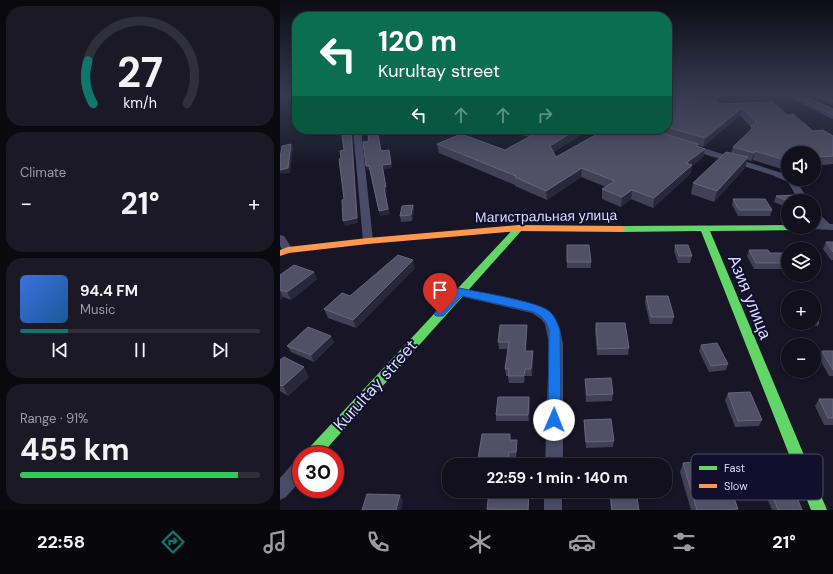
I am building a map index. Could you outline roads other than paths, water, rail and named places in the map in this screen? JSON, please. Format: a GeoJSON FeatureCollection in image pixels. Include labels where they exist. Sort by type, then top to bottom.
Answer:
{"type":"FeatureCollection","features":[{"type":"Feature","properties":{"kind":"street"},"geometry":{"type":"LineString","coordinates":[[357,134],[368,241]]}},
{"type":"Feature","properties":{"kind":"street"},"geometry":{"type":"LineString","coordinates":[[684,145],[775,173],[790,180],[799,194]]}},
{"type":"Feature","properties":{"kind":"street"},"geometry":{"type":"LineString","coordinates":[[821,220],[830,227]]}},
{"type":"Feature","properties":{"kind":"street","name":"Магистральная улица"},"geometry":{"type":"LineString","coordinates":[[284,251],[368,241],[519,228],[705,229],[781,227]]}},
{"type":"Feature","properties":{"kind":"street","name":"Kurultay street"},"geometry":{"type":"LineString","coordinates":[[320,446],[519,228]]}},
{"type":"Feature","properties":{"kind":"street","name":"Азия улица"},"geometry":{"type":"LineString","coordinates":[[705,229],[796,454]]}},
{"type":"Feature","properties":{"kind":"street"},"geometry":{"type":"LineString","coordinates":[[280,238],[284,251]]}},
{"type":"Feature","properties":{"kind":"street"},"geometry":{"type":"LineString","coordinates":[[459,292],[536,309],[544,313],[550,319],[554,330],[556,344],[554,458]]}},
{"type":"Feature","properties":{"kind":"street"},"geometry":{"type":"LineString","coordinates":[[280,491],[292,477]]}},
{"type":"Feature","properties":{"kind":"street"},"geometry":{"type":"LineString","coordinates":[[553,498],[553,510]]}},
{"type":"Feature","properties":{"kind":"street","name":"Азия улица"},"geometry":{"type":"LineString","coordinates":[[815,500],[819,510]]}}]}
